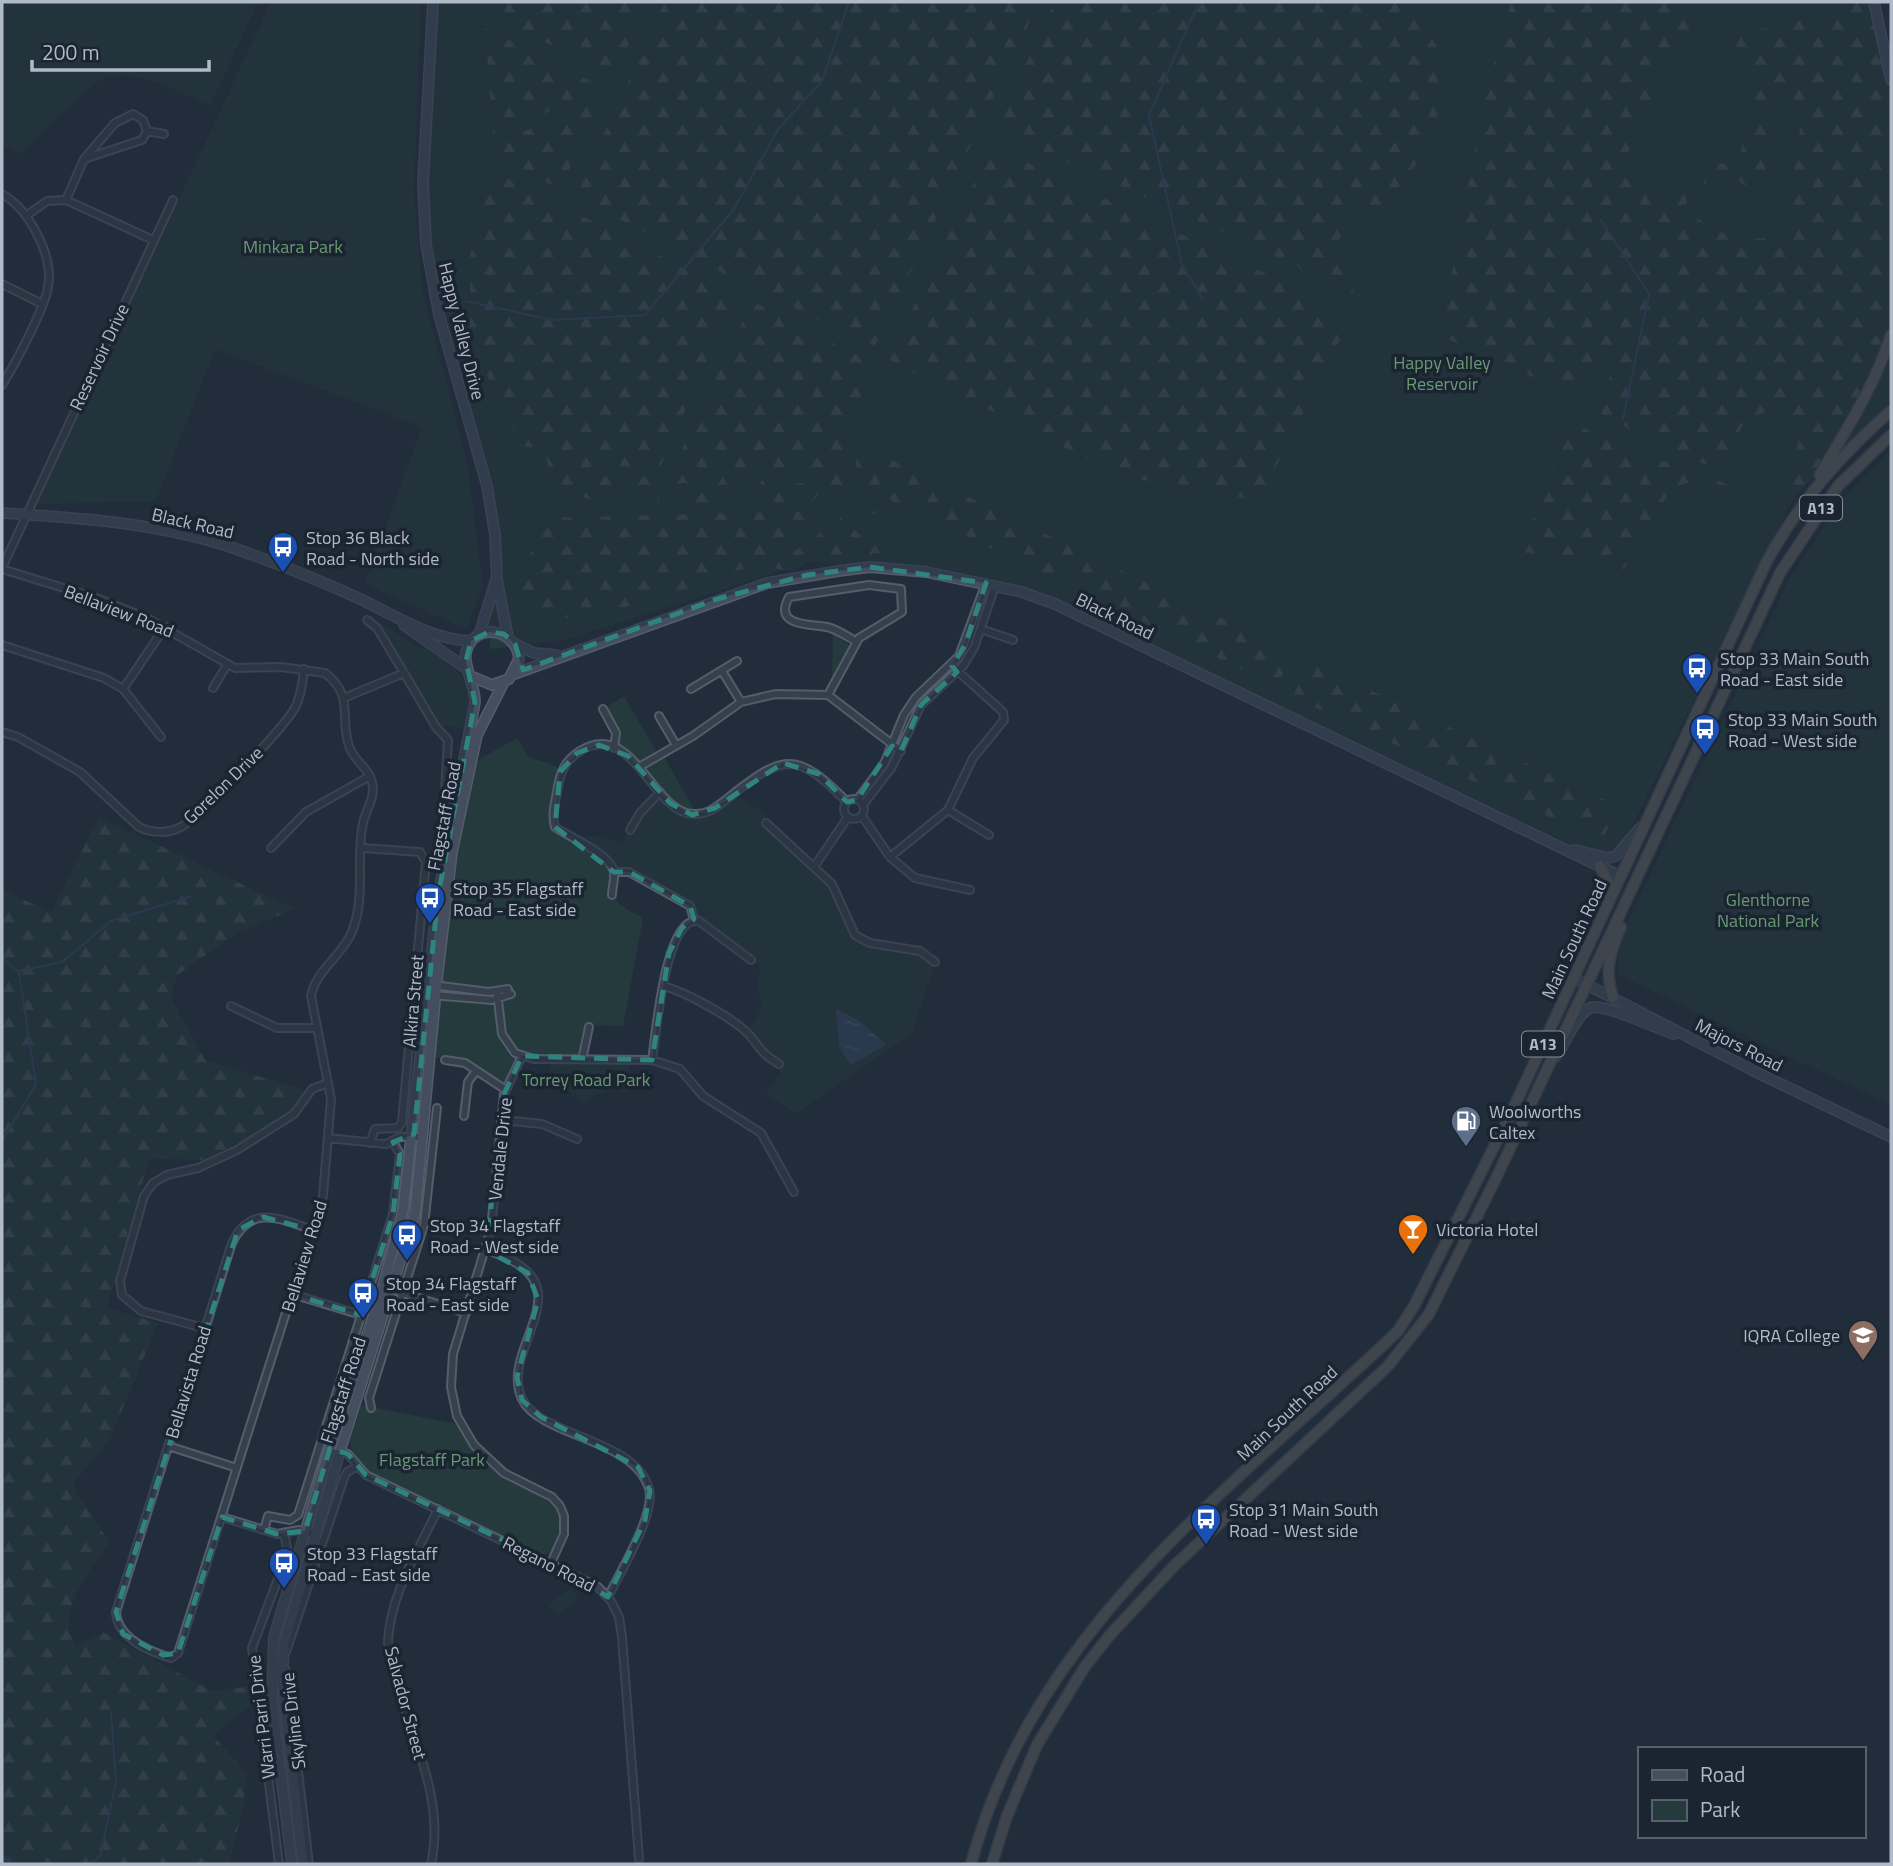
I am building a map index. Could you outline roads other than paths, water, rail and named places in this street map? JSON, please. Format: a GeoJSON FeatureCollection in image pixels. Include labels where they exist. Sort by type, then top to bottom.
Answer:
{"type":"FeatureCollection","features":[{"type":"Feature","properties":{"kind":"highway"},"geometry":{"type":"LineString","coordinates":[[1807,496],[1863,405],[1881,367],[1891,335]]}},
{"type":"Feature","properties":{"kind":"highway","name":"Main South Road"},"geometry":{"type":"LineString","coordinates":[[971,1864],[981,1827],[1021,1735],[1070,1655],[1121,1592],[1398,1331],[1414,1306],[1512,1111],[1766,563],[1807,496],[1843,455],[1891,411]]}},
{"type":"Feature","properties":{"kind":"highway","name":"Main South Road"},"geometry":{"type":"LineString","coordinates":[[992,1864],[1007,1816],[1037,1745],[1084,1668],[1135,1605],[1388,1366],[1429,1314],[1587,984],[1751,631],[1793,550],[1838,486],[1891,435]]}},
{"type":"Feature","properties":{"kind":"highway"},"geometry":{"type":"LineString","coordinates":[[1600,866],[1607,880],[1610,900]]}},
{"type":"Feature","properties":{"kind":"highway"},"geometry":{"type":"LineString","coordinates":[[1620,876],[1634,883]]}},
{"type":"Feature","properties":{"kind":"highway","name":"A13"},"geometry":{"type":"LineString","coordinates":[[1613,998],[1607,975],[1625,902]]}},
{"type":"Feature","properties":{"kind":"highway"},"geometry":{"type":"LineString","coordinates":[[1414,1306],[1421,1309],[1427,1304],[1453,1256],[1462,1248]]}},
{"type":"Feature","properties":{"kind":"highway"},"geometry":{"type":"LineString","coordinates":[[1121,1592],[1135,1605]]}},
{"type":"Feature","properties":{"kind":"main road","name":"Happy Valley Drive"},"geometry":{"type":"LineString","coordinates":[[433,2],[424,164],[426,244],[439,315],[487,486],[495,535],[496,580],[511,641]]}},
{"type":"Feature","properties":{"kind":"main road"},"geometry":{"type":"LineString","coordinates":[[1874,2],[1891,80]]}},
{"type":"Feature","properties":{"kind":"main road","name":"Black Road"},"geometry":{"type":"LineString","coordinates":[[2,513],[110,522],[210,541],[265,560],[367,602],[440,636],[475,638]]}},
{"type":"Feature","properties":{"kind":"main road","name":"Black Road"},"geometry":{"type":"LineString","coordinates":[[514,674],[717,599],[768,583],[870,567],[926,572],[991,584],[1055,604],[1620,876]]}},
{"type":"Feature","properties":{"kind":"main road","name":"Happy Valley Drive"},"geometry":{"type":"LineString","coordinates":[[475,638],[496,580]]}},
{"type":"Feature","properties":{"kind":"main road","name":"Black Road"},"geometry":{"type":"LineString","coordinates":[[367,602],[470,673]]}},
{"type":"Feature","properties":{"kind":"main road"},"geometry":{"type":"LineString","coordinates":[[494,632],[511,641],[519,659],[514,674],[504,682],[488,685],[470,673],[465,657],[475,638],[494,632]]}},
{"type":"Feature","properties":{"kind":"main road","name":"Black Road"},"geometry":{"type":"LineString","coordinates":[[511,641],[534,653],[564,655]]}},
{"type":"Feature","properties":{"kind":"main road","name":"Flagstaff Road"},"geometry":{"type":"LineString","coordinates":[[292,1864],[272,1702],[273,1658],[280,1612],[305,1531],[392,1290],[415,1214],[418,1137],[447,841],[473,712],[470,673]]}},
{"type":"Feature","properties":{"kind":"main road","name":"Flagstaff Road"},"geometry":{"type":"LineString","coordinates":[[431,990],[452,852],[467,776],[483,722],[504,682]]}},
{"type":"Feature","properties":{"kind":"main road","name":"A13"},"geometry":{"type":"LineString","coordinates":[[1563,848],[1607,858],[1616,856],[1647,820]]}},
{"type":"Feature","properties":{"kind":"main road","name":"Majors Road"},"geometry":{"type":"LineString","coordinates":[[1574,978],[1692,1040],[1891,1137]]}},
{"type":"Feature","properties":{"kind":"main road","name":"A13"},"geometry":{"type":"LineString","coordinates":[[1549,1064],[1567,1042],[1581,1015],[1592,1007],[1609,1009],[1642,1025],[1692,1040]]}},
{"type":"Feature","properties":{"kind":"main road","name":"Flagstaff Road"},"geometry":{"type":"LineString","coordinates":[[303,1864],[282,1663],[289,1620],[315,1534],[335,1450]]}},
{"type":"Feature","properties":{"kind":"street"},"geometry":{"type":"LineString","coordinates":[[66,200],[84,159],[125,116],[138,116],[147,131],[164,134]]}},
{"type":"Feature","properties":{"kind":"street"},"geometry":{"type":"LineString","coordinates":[[84,159],[142,140],[147,131]]}},
{"type":"Feature","properties":{"kind":"street"},"geometry":{"type":"LineString","coordinates":[[2,194],[12,200],[26,216],[37,236],[48,274],[48,290],[2,385]]}},
{"type":"Feature","properties":{"kind":"street"},"geometry":{"type":"LineString","coordinates":[[26,216],[47,201],[66,200],[153,240]]}},
{"type":"Feature","properties":{"kind":"street","name":"Reservoir Drive"},"geometry":{"type":"LineString","coordinates":[[2,569],[173,200]]}},
{"type":"Feature","properties":{"kind":"street"},"geometry":{"type":"LineString","coordinates":[[2,284],[42,304]]}},
{"type":"Feature","properties":{"kind":"street"},"geometry":{"type":"LineString","coordinates":[[2,367],[10,371]]}},
{"type":"Feature","properties":{"kind":"street","name":"Bellaview Road"},"geometry":{"type":"LineString","coordinates":[[2,569],[96,598],[165,627],[227,665],[251,669],[304,669],[325,673],[339,685],[344,698]]}},
{"type":"Feature","properties":{"kind":"street"},"geometry":{"type":"LineString","coordinates":[[970,890],[915,878],[890,857],[862,816],[863,805],[901,751],[921,705],[957,672],[974,648],[991,584]]}},
{"type":"Feature","properties":{"kind":"street"},"geometry":{"type":"LineString","coordinates":[[847,803],[857,800],[884,764],[904,715],[916,697],[952,666],[965,645],[991,584]]}},
{"type":"Feature","properties":{"kind":"street"},"geometry":{"type":"LineString","coordinates":[[828,695],[863,634],[898,618],[902,612],[901,589],[869,585],[789,597],[785,605],[792,621],[807,627],[834,629],[857,642]]}},
{"type":"Feature","properties":{"kind":"street"},"geometry":{"type":"LineString","coordinates":[[367,620],[377,628],[449,744],[444,808]]}},
{"type":"Feature","properties":{"kind":"street"},"geometry":{"type":"LineString","coordinates":[[123,690],[165,627]]}},
{"type":"Feature","properties":{"kind":"street"},"geometry":{"type":"LineString","coordinates":[[981,629],[1013,640]]}},
{"type":"Feature","properties":{"kind":"street"},"geometry":{"type":"LineString","coordinates":[[2,645],[104,678],[123,690],[161,737]]}},
{"type":"Feature","properties":{"kind":"street"},"geometry":{"type":"LineString","coordinates":[[691,689],[737,661]]}},
{"type":"Feature","properties":{"kind":"street"},"geometry":{"type":"LineString","coordinates":[[213,688],[227,665]]}},
{"type":"Feature","properties":{"kind":"street"},"geometry":{"type":"LineString","coordinates":[[890,857],[948,810],[973,758],[1000,726],[1005,715],[952,666]]}},
{"type":"Feature","properties":{"kind":"street","name":"Gorelon Drive"},"geometry":{"type":"LineString","coordinates":[[2,732],[80,772],[139,827],[148,831],[168,831],[194,817],[276,733],[296,706],[303,687],[304,669]]}},
{"type":"Feature","properties":{"kind":"street"},"geometry":{"type":"LineString","coordinates":[[722,671],[741,702]]}},
{"type":"Feature","properties":{"kind":"street"},"geometry":{"type":"LineString","coordinates":[[271,848],[306,811],[370,776],[348,745],[344,698],[404,673]]}},
{"type":"Feature","properties":{"kind":"street"},"geometry":{"type":"LineString","coordinates":[[639,767],[693,736],[741,702],[776,694],[828,695],[901,751]]}},
{"type":"Feature","properties":{"kind":"street"},"geometry":{"type":"LineString","coordinates":[[604,709],[616,733],[614,748]]}},
{"type":"Feature","properties":{"kind":"street"},"geometry":{"type":"LineString","coordinates":[[659,716],[676,745]]}},
{"type":"Feature","properties":{"kind":"street"},"geometry":{"type":"LineString","coordinates":[[612,895],[614,872],[610,864],[555,827],[552,819],[560,772],[566,762],[587,747],[599,745],[614,748],[639,767],[680,812],[704,813],[753,778],[783,763],[801,765],[819,774],[847,803]]}},
{"type":"Feature","properties":{"kind":"street","name":"Bellaview Road"},"geometry":{"type":"LineString","coordinates":[[116,1612],[116,1624],[124,1634],[163,1656],[171,1658],[178,1653],[323,1196],[331,1099],[312,989],[342,950],[351,933],[362,886],[363,820],[372,798],[370,776]]}},
{"type":"Feature","properties":{"kind":"street"},"geometry":{"type":"LineString","coordinates":[[630,830],[640,813],[660,792]]}},
{"type":"Feature","properties":{"kind":"street"},"geometry":{"type":"LineString","coordinates":[[857,800],[863,805]]}},
{"type":"Feature","properties":{"kind":"street"},"geometry":{"type":"LineString","coordinates":[[847,803],[844,810],[848,817],[855,819],[862,816]]}},
{"type":"Feature","properties":{"kind":"street"},"geometry":{"type":"LineString","coordinates":[[948,810],[989,835]]}},
{"type":"Feature","properties":{"kind":"street"},"geometry":{"type":"LineString","coordinates":[[814,867],[848,817]]}},
{"type":"Feature","properties":{"kind":"street"},"geometry":{"type":"LineString","coordinates":[[766,823],[832,884],[855,935],[870,943],[920,951],[935,962]]}},
{"type":"Feature","properties":{"kind":"street","name":"Alkira Street"},"geometry":{"type":"LineString","coordinates":[[362,848],[420,852],[426,862],[402,1122],[398,1128],[375,1129],[370,1143]]}},
{"type":"Feature","properties":{"kind":"street"},"geometry":{"type":"LineString","coordinates":[[614,872],[629,872],[690,905],[694,919],[705,924],[751,960]]}},
{"type":"Feature","properties":{"kind":"street"},"geometry":{"type":"LineString","coordinates":[[652,1060],[674,939],[682,928],[694,919]]}},
{"type":"Feature","properties":{"kind":"street"},"geometry":{"type":"LineString","coordinates":[[664,986],[685,994],[744,1029],[758,1051],[779,1063]]}},
{"type":"Feature","properties":{"kind":"street"},"geometry":{"type":"LineString","coordinates":[[431,990],[498,995],[510,992]]}},
{"type":"Feature","properties":{"kind":"street"},"geometry":{"type":"LineString","coordinates":[[498,995],[502,1034],[508,1045],[522,1056],[582,1060],[652,1060],[680,1069],[703,1096],[761,1133],[794,1192]]}},
{"type":"Feature","properties":{"kind":"street"},"geometry":{"type":"LineString","coordinates":[[231,1006],[277,1028],[317,1028]]}},
{"type":"Feature","properties":{"kind":"street"},"geometry":{"type":"LineString","coordinates":[[582,1060],[589,1027]]}},
{"type":"Feature","properties":{"kind":"street","name":"Vendale Drive"},"geometry":{"type":"LineString","coordinates":[[522,1056],[506,1090],[491,1229],[452,1362],[452,1387],[457,1416],[474,1446],[504,1473],[552,1497],[560,1506],[564,1516],[564,1534],[551,1563]]}},
{"type":"Feature","properties":{"kind":"street"},"geometry":{"type":"LineString","coordinates":[[445,1060],[465,1063],[506,1090]]}},
{"type":"Feature","properties":{"kind":"street"},"geometry":{"type":"LineString","coordinates":[[455,1110],[464,1114],[468,1082],[475,1071]]}},
{"type":"Feature","properties":{"kind":"street"},"geometry":{"type":"LineString","coordinates":[[204,1328],[141,1311],[122,1296],[120,1281],[144,1196],[153,1184],[167,1175],[214,1161],[294,1114],[312,1089],[328,1083]]}},
{"type":"Feature","properties":{"kind":"street"},"geometry":{"type":"LineString","coordinates":[[371,1408],[369,1398],[392,1290],[428,1207],[437,1110],[446,1113]]}},
{"type":"Feature","properties":{"kind":"street"},"geometry":{"type":"LineString","coordinates":[[502,1120],[542,1124],[577,1139]]}},
{"type":"Feature","properties":{"kind":"street"},"geometry":{"type":"LineString","coordinates":[[328,1138],[370,1143],[393,1142],[400,1137],[418,1137]]}},
{"type":"Feature","properties":{"kind":"street","name":"Flagstaff Road"},"geometry":{"type":"LineString","coordinates":[[264,1530],[268,1516],[290,1520],[298,1515],[393,1214],[400,1154],[393,1142]]}},
{"type":"Feature","properties":{"kind":"street","name":"Bellavista Road"},"geometry":{"type":"LineString","coordinates":[[116,1612],[204,1328],[238,1230],[249,1221],[263,1217],[279,1218],[312,1230]]}},
{"type":"Feature","properties":{"kind":"street"},"geometry":{"type":"LineString","coordinates":[[486,1250],[516,1262],[528,1273],[538,1300],[537,1316],[517,1377],[522,1400],[541,1417],[638,1467],[650,1492],[650,1506],[645,1520],[608,1597]]}},
{"type":"Feature","properties":{"kind":"street"},"geometry":{"type":"LineString","coordinates":[[392,1290],[466,1313]]}},
{"type":"Feature","properties":{"kind":"street"},"geometry":{"type":"LineString","coordinates":[[292,1294],[361,1315]]}},
{"type":"Feature","properties":{"kind":"street"},"geometry":{"type":"LineString","coordinates":[[168,1446],[237,1468]]}},
{"type":"Feature","properties":{"kind":"street","name":"Regano Road"},"geometry":{"type":"LineString","coordinates":[[335,1450],[348,1454],[356,1467],[366,1475],[551,1563],[598,1587],[608,1597],[619,1617],[622,1637],[639,1859]]}},
{"type":"Feature","properties":{"kind":"street","name":"Skyline Drive"},"geometry":{"type":"LineString","coordinates":[[309,1864],[286,1653],[344,1478],[347,1472],[356,1467]]}},
{"type":"Feature","properties":{"kind":"street","name":"Salvador Street"},"geometry":{"type":"LineString","coordinates":[[431,1864],[436,1836],[433,1799],[388,1642],[389,1627],[399,1590],[438,1509]]}},
{"type":"Feature","properties":{"kind":"street"},"geometry":{"type":"LineString","coordinates":[[222,1517],[285,1534],[305,1531],[315,1534]]}},
{"type":"Feature","properties":{"kind":"street","name":"Warri Parri Drive"},"geometry":{"type":"LineString","coordinates":[[279,1864],[253,1648],[288,1552],[285,1534]]}},
{"type":"Feature","properties":{"kind":"water"},"geometry":{"type":"Polygon","coordinates":[[[836,1009],[860,1021],[886,1045],[850,1065],[839,1046],[836,1009]]]}},
{"type":"Feature","properties":{"kind":"waterway"},"geometry":{"type":"LineString","coordinates":[[466,301],[552,320],[645,315],[734,209],[779,128],[822,81],[849,2]]}},
{"type":"Feature","properties":{"kind":"waterway"},"geometry":{"type":"LineString","coordinates":[[1199,2],[1149,115],[1182,265],[1202,298]]}},
{"type":"Feature","properties":{"kind":"waterway"},"geometry":{"type":"LineString","coordinates":[[1601,220],[1649,294],[1623,419]]}},
{"type":"Feature","properties":{"kind":"waterway"},"geometry":{"type":"LineString","coordinates":[[20,971],[62,962],[111,921],[192,896]]}},
{"type":"Feature","properties":{"kind":"waterway"},"geometry":{"type":"LineString","coordinates":[[2,958],[19,972],[36,1084],[2,1141]]}},
{"type":"Feature","properties":{"kind":"waterway"},"geometry":{"type":"LineString","coordinates":[[89,1864],[100,1857],[116,1781],[111,1712]]}},
{"type":"Feature","properties":{"kind":"waterway"},"geometry":{"type":"LineString","coordinates":[[2,1859],[6,1864]]}},
{"type":"Feature","properties":{"kind":"place","name":"Stop 36 Black Road - North side"},"geometry":{"type":"Point","coordinates":[283,574]}},
{"type":"Feature","properties":{"kind":"place","name":"Stop 33 Main South Road - East side"},"geometry":{"type":"Point","coordinates":[1697,695]}},
{"type":"Feature","properties":{"kind":"place","name":"Stop 33 Main South Road - West side"},"geometry":{"type":"Point","coordinates":[1705,756]}},
{"type":"Feature","properties":{"kind":"place","name":"Stop 35 Flagstaff Road - East side"},"geometry":{"type":"Point","coordinates":[430,925]}},
{"type":"Feature","properties":{"kind":"place","name":"Woolworths Caltex"},"geometry":{"type":"Point","coordinates":[1466,1148]}},
{"type":"Feature","properties":{"kind":"place","name":"Victoria Hotel"},"geometry":{"type":"Point","coordinates":[1413,1256]}},
{"type":"Feature","properties":{"kind":"place","name":"Stop 34 Flagstaff Road - West side"},"geometry":{"type":"Point","coordinates":[407,1262]}},
{"type":"Feature","properties":{"kind":"place","name":"Stop 34 Flagstaff Road - East side"},"geometry":{"type":"Point","coordinates":[363,1320]}},
{"type":"Feature","properties":{"kind":"place","name":"IQRA College"},"geometry":{"type":"Point","coordinates":[1863,1362]}},
{"type":"Feature","properties":{"kind":"place","name":"Stop 31 Main South Road - West side"},"geometry":{"type":"Point","coordinates":[1206,1546]}},
{"type":"Feature","properties":{"kind":"place","name":"Stop 33 Flagstaff Road - East side"},"geometry":{"type":"Point","coordinates":[284,1590]}},
{"type":"Feature","properties":{"kind":"park label","name":"Minkara Park"},"geometry":{"type":"Point","coordinates":[293,246]}},
{"type":"Feature","properties":{"kind":"park label","name":"Happy Valley Reservoir"},"geometry":{"type":"Point","coordinates":[1442,372]}},
{"type":"Feature","properties":{"kind":"park label","name":"Glenthorne National Park"},"geometry":{"type":"Point","coordinates":[1768,909]}},
{"type":"Feature","properties":{"kind":"park label","name":"Torrey Road Park"},"geometry":{"type":"Point","coordinates":[586,1079]}},
{"type":"Feature","properties":{"kind":"park label","name":"Flagstaff Park"},"geometry":{"type":"Point","coordinates":[432,1459]}}]}
